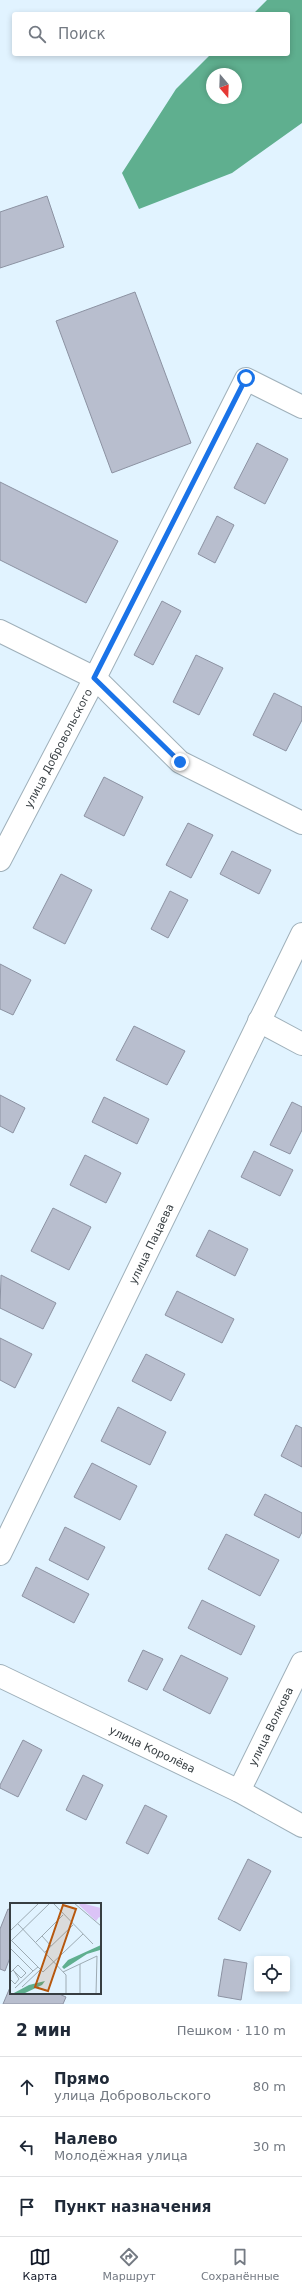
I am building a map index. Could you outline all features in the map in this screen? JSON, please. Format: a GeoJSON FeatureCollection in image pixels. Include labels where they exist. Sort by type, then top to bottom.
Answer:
{"type":"FeatureCollection","features":[{"type":"Feature","properties":{"kind":"street","name":"улица Добровольского"},"geometry":{"type":"LineString","coordinates":[[0,860],[246,378],[302,407]]}},
{"type":"Feature","properties":{"kind":"street"},"geometry":{"type":"LineString","coordinates":[[0,631],[94,678],[180,762],[302,823]]}},
{"type":"Feature","properties":{"kind":"street","name":"улица Пацаева"},"geometry":{"type":"LineString","coordinates":[[0,1554],[302,934]]}},
{"type":"Feature","properties":{"kind":"street"},"geometry":{"type":"LineString","coordinates":[[259,1021],[302,1044]]}},
{"type":"Feature","properties":{"kind":"street","name":"улица Волкова"},"geometry":{"type":"LineString","coordinates":[[239,1791],[302,1663]]}},
{"type":"Feature","properties":{"kind":"street","name":"улица Королёва"},"geometry":{"type":"LineString","coordinates":[[0,1676],[239,1791],[302,1826]]}},
{"type":"Feature","properties":{"kind":"shaded area"},"geometry":{"type":"Polygon","coordinates":[[[267,0],[302,0],[302,123],[232,173],[139,209],[122,173],[176,89],[209,56],[290,56],[290,12],[255,12],[267,0]]]}},
{"type":"Feature","properties":{"kind":"building"},"geometry":{"type":"Polygon","coordinates":[[[47,196],[64,247],[0,268],[0,212],[47,196]]]}},
{"type":"Feature","properties":{"kind":"building"},"geometry":{"type":"Polygon","coordinates":[[[135,292],[191,443],[112,473],[56,321],[135,292]]]}},
{"type":"Feature","properties":{"kind":"building"},"geometry":{"type":"Polygon","coordinates":[[[257,443],[288,459],[265,504],[234,488],[257,443]]]}},
{"type":"Feature","properties":{"kind":"building"},"geometry":{"type":"Polygon","coordinates":[[[0,482],[118,541],[86,603],[0,560],[0,482]]]}},
{"type":"Feature","properties":{"kind":"building"},"geometry":{"type":"Polygon","coordinates":[[[217,516],[234,525],[215,563],[198,554],[217,516]]]}},
{"type":"Feature","properties":{"kind":"building"},"geometry":{"type":"Polygon","coordinates":[[[162,601],[181,611],[153,665],[134,655],[162,601]]]}},
{"type":"Feature","properties":{"kind":"building"},"geometry":{"type":"Polygon","coordinates":[[[196,655],[223,668],[199,715],[173,702],[196,655]]]}},
{"type":"Feature","properties":{"kind":"building"},"geometry":{"type":"Polygon","coordinates":[[[274,693],[302,707],[302,720],[286,751],[253,735],[274,693]]]}},
{"type":"Feature","properties":{"kind":"building"},"geometry":{"type":"Polygon","coordinates":[[[104,777],[143,797],[124,836],[84,816],[104,777]]]}},
{"type":"Feature","properties":{"kind":"building"},"geometry":{"type":"Polygon","coordinates":[[[188,823],[213,835],[191,878],[166,865],[188,823]]]}},
{"type":"Feature","properties":{"kind":"building"},"geometry":{"type":"Polygon","coordinates":[[[232,851],[271,870],[259,894],[220,874],[232,851]]]}},
{"type":"Feature","properties":{"kind":"building"},"geometry":{"type":"Polygon","coordinates":[[[61,874],[92,890],[65,944],[33,928],[61,874]]]}},
{"type":"Feature","properties":{"kind":"building"},"geometry":{"type":"Polygon","coordinates":[[[170,891],[188,900],[168,938],[151,929],[170,891]]]}},
{"type":"Feature","properties":{"kind":"building"},"geometry":{"type":"Polygon","coordinates":[[[0,964],[31,980],[13,1015],[0,1009],[0,964]]]}},
{"type":"Feature","properties":{"kind":"building"},"geometry":{"type":"Polygon","coordinates":[[[134,1026],[185,1051],[167,1085],[116,1060],[134,1026]]]}},
{"type":"Feature","properties":{"kind":"building"},"geometry":{"type":"Polygon","coordinates":[[[0,1095],[25,1108],[13,1133],[0,1126],[0,1095]]]}},
{"type":"Feature","properties":{"kind":"building"},"geometry":{"type":"Polygon","coordinates":[[[104,1097],[149,1119],[137,1144],[92,1122],[104,1097]]]}},
{"type":"Feature","properties":{"kind":"building"},"geometry":{"type":"Polygon","coordinates":[[[292,1102],[302,1107],[302,1130],[290,1154],[270,1145],[292,1102]]]}},
{"type":"Feature","properties":{"kind":"building"},"geometry":{"type":"Polygon","coordinates":[[[254,1151],[293,1170],[280,1196],[241,1177],[254,1151]]]}},
{"type":"Feature","properties":{"kind":"building"},"geometry":{"type":"Polygon","coordinates":[[[85,1155],[121,1173],[106,1203],[70,1185],[85,1155]]]}},
{"type":"Feature","properties":{"kind":"building"},"geometry":{"type":"Polygon","coordinates":[[[53,1208],[91,1227],[69,1270],[31,1251],[53,1208]]]}},
{"type":"Feature","properties":{"kind":"building"},"geometry":{"type":"Polygon","coordinates":[[[209,1230],[248,1249],[235,1276],[196,1256],[209,1230]]]}},
{"type":"Feature","properties":{"kind":"building"},"geometry":{"type":"Polygon","coordinates":[[[1,1275],[56,1303],[43,1329],[0,1308],[1,1275]]]}},
{"type":"Feature","properties":{"kind":"building"},"geometry":{"type":"Polygon","coordinates":[[[177,1291],[234,1319],[222,1343],[165,1315],[177,1291]]]}},
{"type":"Feature","properties":{"kind":"building"},"geometry":{"type":"Polygon","coordinates":[[[0,1338],[32,1354],[15,1388],[0,1380],[0,1338]]]}},
{"type":"Feature","properties":{"kind":"building"},"geometry":{"type":"Polygon","coordinates":[[[146,1354],[185,1374],[171,1401],[132,1381],[146,1354]]]}},
{"type":"Feature","properties":{"kind":"building"},"geometry":{"type":"Polygon","coordinates":[[[118,1407],[166,1432],[150,1465],[101,1441],[118,1407]]]}},
{"type":"Feature","properties":{"kind":"building"},"geometry":{"type":"Polygon","coordinates":[[[296,1425],[302,1428],[302,1467],[281,1456],[296,1425]]]}},
{"type":"Feature","properties":{"kind":"building"},"geometry":{"type":"Polygon","coordinates":[[[92,1463],[137,1486],[120,1520],[74,1497],[92,1463]]]}},
{"type":"Feature","properties":{"kind":"building"},"geometry":{"type":"Polygon","coordinates":[[[265,1494],[302,1513],[302,1532],[299,1538],[254,1515],[265,1494]]]}},
{"type":"Feature","properties":{"kind":"building"},"geometry":{"type":"Polygon","coordinates":[[[65,1527],[105,1547],[88,1580],[49,1560],[65,1527]]]}},
{"type":"Feature","properties":{"kind":"building"},"geometry":{"type":"Polygon","coordinates":[[[226,1534],[279,1560],[260,1596],[208,1569],[226,1534]]]}},
{"type":"Feature","properties":{"kind":"building"},"geometry":{"type":"Polygon","coordinates":[[[36,1567],[89,1594],[74,1623],[22,1596],[36,1567]]]}},
{"type":"Feature","properties":{"kind":"building"},"geometry":{"type":"Polygon","coordinates":[[[202,1600],[255,1626],[241,1655],[188,1628],[202,1600]]]}},
{"type":"Feature","properties":{"kind":"building"},"geometry":{"type":"Polygon","coordinates":[[[143,1650],[163,1659],[147,1690],[128,1681],[143,1650]]]}},
{"type":"Feature","properties":{"kind":"building"},"geometry":{"type":"Polygon","coordinates":[[[181,1655],[228,1678],[210,1714],[163,1690],[181,1655]]]}},
{"type":"Feature","properties":{"kind":"building"},"geometry":{"type":"Polygon","coordinates":[[[23,1740],[42,1750],[18,1797],[0,1788],[0,1785],[23,1740]]]}},
{"type":"Feature","properties":{"kind":"building"},"geometry":{"type":"Polygon","coordinates":[[[83,1775],[103,1785],[86,1820],[66,1810],[83,1775]]]}},
{"type":"Feature","properties":{"kind":"building"},"geometry":{"type":"Polygon","coordinates":[[[145,1805],[167,1816],[148,1854],[126,1843],[145,1805]]]}},
{"type":"Feature","properties":{"kind":"building"},"geometry":{"type":"Polygon","coordinates":[[[248,1859],[271,1871],[240,1931],[218,1919],[248,1859]]]}},
{"type":"Feature","properties":{"kind":"building"},"geometry":{"type":"Polygon","coordinates":[[[8,1909],[10,1910],[10,1958],[5,1971],[0,1969],[0,1929],[8,1909]]]}},
{"type":"Feature","properties":{"kind":"building"},"geometry":{"type":"Polygon","coordinates":[[[224,1959],[247,1963],[241,2000],[218,1996],[224,1959]]]}},
{"type":"Feature","properties":{"kind":"building"},"geometry":{"type":"Polygon","coordinates":[[[10,1987],[10,1994],[59,1994],[66,1997],[63,2004],[3,2004],[10,1987]]]}},
{"type":"Feature","properties":{"kind":"route"},"geometry":{"type":"LineString","coordinates":[[180,762],[94,678],[246,378]]}}]}
